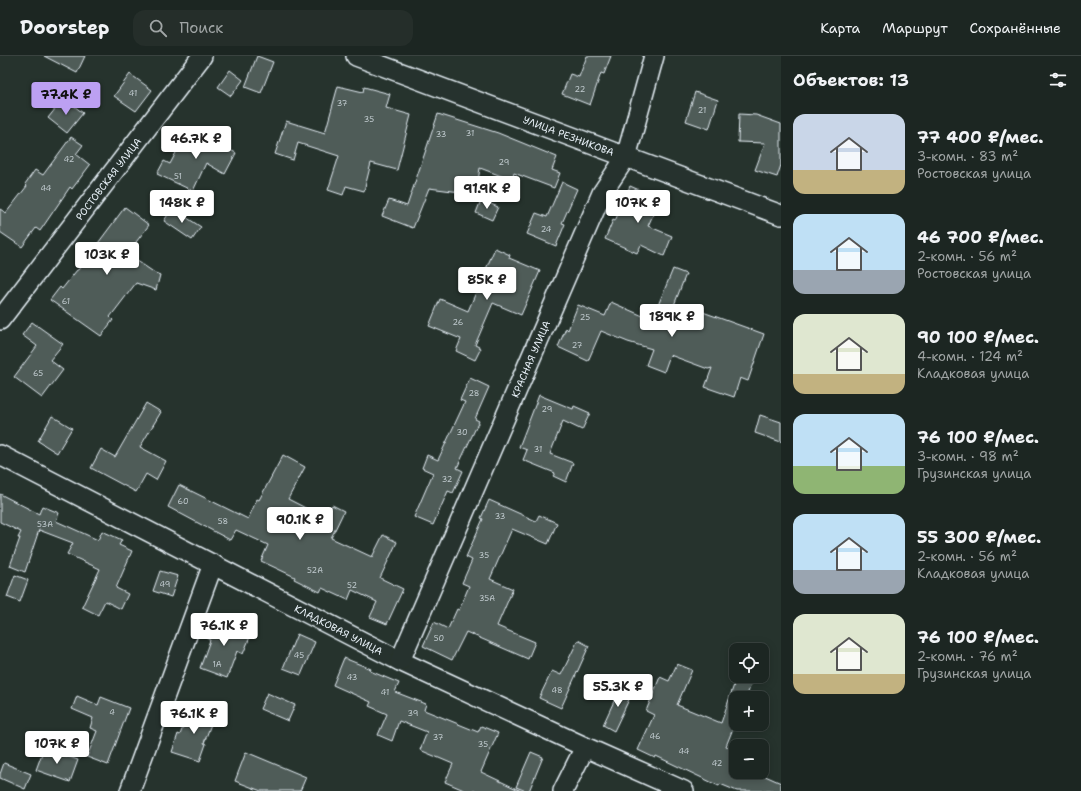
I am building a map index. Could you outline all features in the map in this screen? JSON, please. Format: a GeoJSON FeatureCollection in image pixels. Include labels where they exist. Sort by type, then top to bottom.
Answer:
{"type":"FeatureCollection","features":[{"type":"Feature","properties":{"kind":"street","name":"РОСТОВСКАЯ УЛИЦА"},"geometry":{"type":"LineString","coordinates":[[0,320],[202,56]]}},
{"type":"Feature","properties":{"kind":"street","name":"УЛИЦА РЕЗНИКОВА"},"geometry":{"type":"LineString","coordinates":[[356,56],[781,215]]}},
{"type":"Feature","properties":{"kind":"street","name":"КРАСНАЯ УЛИЦА"},"geometry":{"type":"LineString","coordinates":[[400,661],[602,192],[626,157],[654,56]]}},
{"type":"Feature","properties":{"kind":"street","name":"КЛАДКОВАЯ УЛИЦА"},"geometry":{"type":"LineString","coordinates":[[0,455],[400,661],[585,748],[684,791]]}},
{"type":"Feature","properties":{"kind":"street"},"geometry":{"type":"LineString","coordinates":[[130,791],[212,564]]}},
{"type":"Feature","properties":{"kind":"street"},"geometry":{"type":"LineString","coordinates":[[563,791],[585,748]]}},
{"type":"Feature","properties":{"kind":"building"},"geometry":{"type":"Polygon","coordinates":[[[44,56],[85,56],[77,73],[44,56]]]}},
{"type":"Feature","properties":{"kind":"building"},"geometry":{"type":"Polygon","coordinates":[[[257,56],[273,62],[261,93],[245,87],[257,56]]]}},
{"type":"Feature","properties":{"kind":"building"},"geometry":{"type":"Polygon","coordinates":[[[587,56],[611,56],[604,74],[601,73],[590,105],[562,94],[570,74],[579,77],[587,56]]]}},
{"type":"Feature","properties":{"kind":"building"},"geometry":{"type":"Polygon","coordinates":[[[230,70],[243,80],[231,96],[218,87],[230,70]]]}},
{"type":"Feature","properties":{"kind":"building"},"geometry":{"type":"Polygon","coordinates":[[[130,74],[152,90],[136,111],[114,96],[130,74]]]}},
{"type":"Feature","properties":{"kind":"building"},"geometry":{"type":"Polygon","coordinates":[[[338,86],[363,92],[364,87],[390,94],[386,108],[411,115],[397,170],[371,163],[364,191],[346,186],[343,195],[328,190],[339,156],[298,143],[293,160],[275,154],[286,121],[325,133],[338,86]]]}},
{"type":"Feature","properties":{"kind":"building"},"geometry":{"type":"Polygon","coordinates":[[[695,92],[718,100],[709,129],[686,121],[695,92]]]}},
{"type":"Feature","properties":{"kind":"building"},"geometry":{"type":"Polygon","coordinates":[[[64,98],[83,113],[67,133],[48,118],[64,98]]]}},
{"type":"Feature","properties":{"kind":"building"},"geometry":{"type":"Polygon","coordinates":[[[438,114],[498,133],[557,157],[552,170],[560,173],[554,188],[514,173],[512,180],[480,168],[476,194],[429,188],[413,228],[382,216],[389,200],[407,206],[438,114]]]}},
{"type":"Feature","properties":{"kind":"building"},"geometry":{"type":"Polygon","coordinates":[[[739,114],[756,115],[781,124],[781,165],[777,177],[755,170],[765,143],[738,142],[739,114]]]}},
{"type":"Feature","properties":{"kind":"building"},"geometry":{"type":"Polygon","coordinates":[[[189,128],[236,153],[225,174],[206,163],[193,191],[157,174],[164,161],[170,164],[189,128]]]}},
{"type":"Feature","properties":{"kind":"building"},"geometry":{"type":"Polygon","coordinates":[[[71,137],[83,145],[76,154],[90,165],[72,189],[70,187],[40,231],[36,228],[22,247],[0,232],[0,209],[6,213],[27,186],[25,184],[35,170],[43,175],[71,137]]]}},
{"type":"Feature","properties":{"kind":"building"},"geometry":{"type":"Polygon","coordinates":[[[562,182],[577,189],[562,223],[565,224],[556,246],[527,234],[536,213],[547,217],[562,182]]]}},
{"type":"Feature","properties":{"kind":"building"},"geometry":{"type":"Polygon","coordinates":[[[630,186],[660,199],[648,226],[672,236],[664,256],[641,245],[637,253],[605,239],[613,220],[615,221],[630,186]]]}},
{"type":"Feature","properties":{"kind":"building"},"geometry":{"type":"Polygon","coordinates":[[[481,200],[498,207],[492,220],[476,213],[481,200]]]}},
{"type":"Feature","properties":{"kind":"building"},"geometry":{"type":"Polygon","coordinates":[[[125,207],[149,225],[127,254],[160,275],[156,290],[136,283],[110,317],[113,320],[101,336],[50,300],[60,287],[62,289],[78,270],[125,207]]]}},
{"type":"Feature","properties":{"kind":"building"},"geometry":{"type":"Polygon","coordinates":[[[172,208],[201,227],[192,240],[164,221],[172,208]]]}},
{"type":"Feature","properties":{"kind":"building"},"geometry":{"type":"Polygon","coordinates":[[[495,248],[510,255],[509,258],[540,271],[521,315],[493,303],[475,345],[481,348],[475,360],[456,351],[461,339],[429,326],[440,299],[468,311],[495,248]]]}},
{"type":"Feature","properties":{"kind":"building"},"geometry":{"type":"Polygon","coordinates":[[[673,269],[686,274],[671,313],[696,322],[700,311],[764,334],[748,381],[740,378],[734,397],[705,387],[712,368],[708,369],[670,355],[664,372],[646,365],[652,349],[628,342],[601,331],[588,361],[558,347],[566,328],[568,330],[578,305],[605,316],[611,302],[652,320],[673,269]]]}},
{"type":"Feature","properties":{"kind":"building"},"geometry":{"type":"Polygon","coordinates":[[[32,322],[63,344],[50,360],[63,370],[42,398],[14,377],[37,346],[22,335],[32,322]]]}},
{"type":"Feature","properties":{"kind":"building"},"geometry":{"type":"Polygon","coordinates":[[[470,378],[489,387],[475,419],[479,421],[457,468],[463,471],[453,493],[448,491],[433,525],[414,517],[433,473],[422,468],[427,455],[438,460],[465,402],[460,400],[470,378]]]}},
{"type":"Feature","properties":{"kind":"building"},"geometry":{"type":"Polygon","coordinates":[[[539,395],[573,409],[574,406],[590,413],[582,430],[563,421],[550,454],[573,463],[566,482],[553,476],[555,473],[523,460],[527,450],[519,447],[539,395]]]}},
{"type":"Feature","properties":{"kind":"building"},"geometry":{"type":"Polygon","coordinates":[[[146,403],[161,412],[140,447],[166,461],[156,480],[146,474],[136,492],[91,468],[101,449],[115,457],[146,403]]]}},
{"type":"Feature","properties":{"kind":"building"},"geometry":{"type":"Polygon","coordinates":[[[760,415],[781,422],[781,442],[755,433],[760,415]]]}},
{"type":"Feature","properties":{"kind":"building"},"geometry":{"type":"Polygon","coordinates":[[[52,416],[72,428],[57,453],[38,441],[52,416]]]}},
{"type":"Feature","properties":{"kind":"building"},"geometry":{"type":"Polygon","coordinates":[[[283,455],[305,467],[288,499],[325,518],[332,505],[344,511],[331,538],[372,557],[383,535],[397,542],[380,578],[403,589],[387,624],[370,617],[377,602],[352,590],[348,600],[322,588],[320,592],[294,579],[295,577],[261,561],[268,545],[236,530],[230,540],[168,507],[179,485],[248,519],[257,499],[259,500],[283,455]]]}},
{"type":"Feature","properties":{"kind":"building"},"geometry":{"type":"Polygon","coordinates":[[[0,494],[39,514],[42,506],[59,513],[56,521],[98,540],[102,531],[122,540],[119,545],[132,551],[116,588],[128,594],[121,609],[105,601],[98,615],[82,607],[100,569],[67,554],[73,543],[39,530],[25,572],[10,566],[21,532],[0,522],[0,494]]]}},
{"type":"Feature","properties":{"kind":"building"},"geometry":{"type":"Polygon","coordinates":[[[489,500],[536,521],[539,515],[557,523],[548,544],[512,529],[490,579],[513,589],[497,626],[535,642],[528,659],[466,632],[452,660],[423,646],[434,622],[448,629],[457,609],[459,610],[469,586],[462,583],[472,560],[466,557],[483,519],[481,518],[489,500]]]}},
{"type":"Feature","properties":{"kind":"building"},"geometry":{"type":"Polygon","coordinates":[[[160,571],[178,576],[171,597],[153,591],[160,571]]]}},
{"type":"Feature","properties":{"kind":"building"},"geometry":{"type":"Polygon","coordinates":[[[15,575],[28,580],[20,602],[7,597],[15,575]]]}},
{"type":"Feature","properties":{"kind":"building"},"geometry":{"type":"Polygon","coordinates":[[[214,618],[252,632],[243,654],[237,651],[227,678],[200,668],[210,640],[206,638],[214,618]]]}},
{"type":"Feature","properties":{"kind":"building"},"geometry":{"type":"Polygon","coordinates":[[[297,634],[315,642],[301,675],[283,668],[297,634]]]}},
{"type":"Feature","properties":{"kind":"building"},"geometry":{"type":"Polygon","coordinates":[[[578,640],[589,646],[561,708],[539,698],[552,671],[561,675],[578,640]]]}},
{"type":"Feature","properties":{"kind":"building"},"geometry":{"type":"Polygon","coordinates":[[[344,658],[399,683],[395,692],[426,704],[424,710],[478,732],[481,726],[498,733],[481,772],[521,791],[466,791],[445,782],[453,764],[420,750],[427,732],[399,721],[392,741],[378,735],[387,714],[369,706],[371,702],[333,685],[344,658]]]}},
{"type":"Feature","properties":{"kind":"building"},"geometry":{"type":"Polygon","coordinates":[[[677,664],[692,670],[677,705],[721,723],[729,700],[729,731],[732,731],[726,746],[729,748],[729,779],[769,779],[769,778],[781,783],[781,791],[737,791],[720,784],[719,786],[656,756],[655,758],[638,750],[654,715],[646,711],[660,677],[669,681],[677,664]]]}},
{"type":"Feature","properties":{"kind":"building"},"geometry":{"type":"Polygon","coordinates":[[[735,683],[751,683],[749,691],[732,691],[735,683]]]}},
{"type":"Feature","properties":{"kind":"building"},"geometry":{"type":"Polygon","coordinates":[[[621,686],[633,691],[614,731],[603,725],[621,686]]]}},
{"type":"Feature","properties":{"kind":"building"},"geometry":{"type":"Polygon","coordinates":[[[267,693],[295,705],[288,721],[260,709],[267,693]]]}},
{"type":"Feature","properties":{"kind":"building"},"geometry":{"type":"Polygon","coordinates":[[[77,696],[98,705],[101,697],[129,708],[108,765],[87,757],[97,731],[90,728],[93,718],[72,709],[77,696]]]}},
{"type":"Feature","properties":{"kind":"building"},"geometry":{"type":"Polygon","coordinates":[[[190,708],[214,716],[204,743],[206,744],[200,761],[172,752],[178,734],[180,735],[190,708]]]}},
{"type":"Feature","properties":{"kind":"building"},"geometry":{"type":"Polygon","coordinates":[[[44,748],[78,760],[70,782],[36,770],[44,748]]]}},
{"type":"Feature","properties":{"kind":"building"},"geometry":{"type":"Polygon","coordinates":[[[246,752],[306,777],[300,791],[261,791],[235,781],[246,752]]]}},
{"type":"Feature","properties":{"kind":"building"},"geometry":{"type":"Polygon","coordinates":[[[531,752],[543,757],[529,791],[526,791],[516,787],[531,752]]]}},
{"type":"Feature","properties":{"kind":"building"},"geometry":{"type":"Polygon","coordinates":[[[4,763],[31,774],[25,789],[0,778],[4,763]]]}}]}
